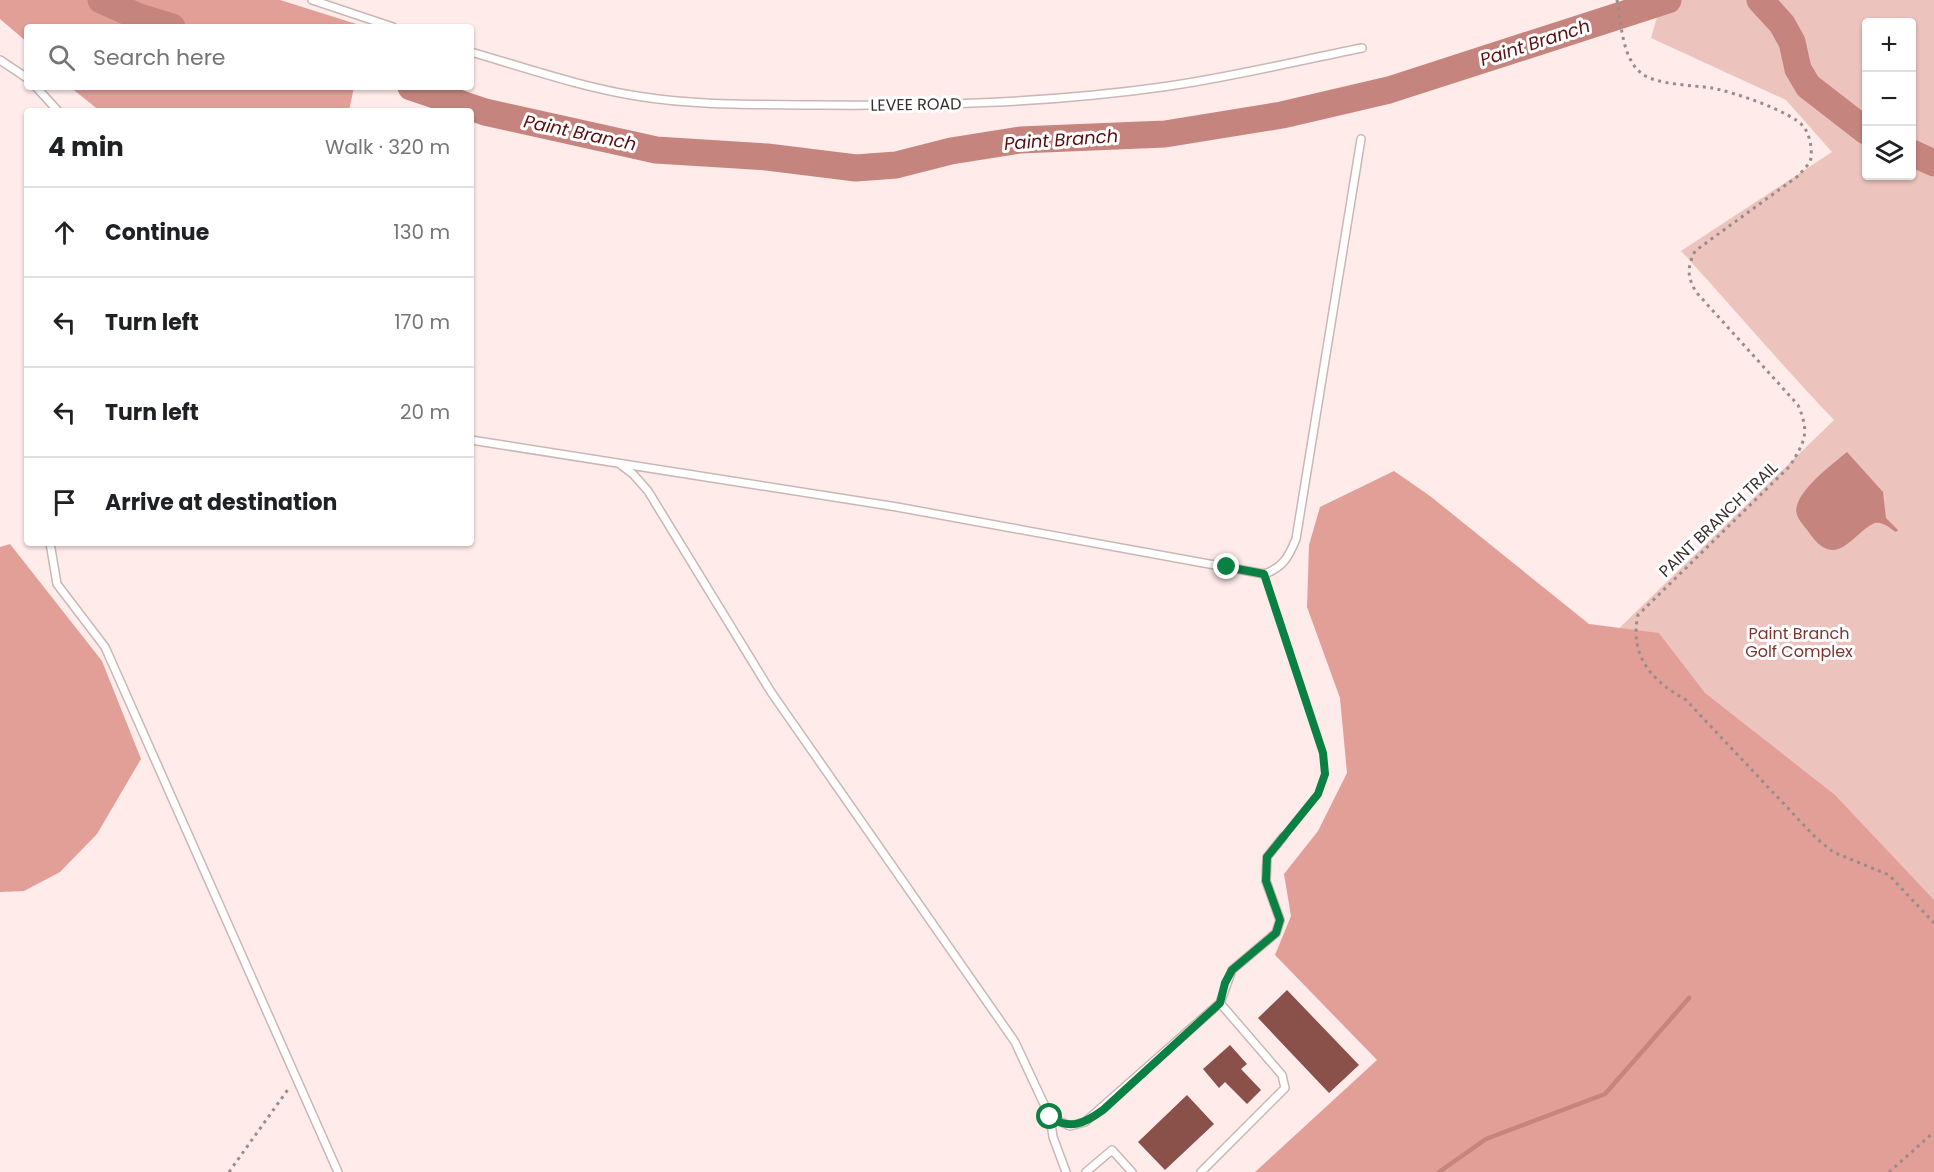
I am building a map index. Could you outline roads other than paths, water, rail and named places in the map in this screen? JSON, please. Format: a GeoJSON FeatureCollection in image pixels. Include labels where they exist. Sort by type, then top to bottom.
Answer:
{"type":"FeatureCollection","features":[{"type":"Feature","properties":{"kind":"lane"},"geometry":{"type":"LineString","coordinates":[[312,0],[384,24]]}},
{"type":"Feature","properties":{"kind":"lane","name":"LEVEE ROAD"},"geometry":{"type":"LineString","coordinates":[[474,53],[539,73],[640,97],[722,104],[880,105],[1000,102],[1127,92],[1165,87],[1362,48]]}},
{"type":"Feature","properties":{"kind":"lane"},"geometry":{"type":"LineString","coordinates":[[0,60],[24,76]]}},
{"type":"Feature","properties":{"kind":"lane"},"geometry":{"type":"LineString","coordinates":[[39,90],[55,108]]}},
{"type":"Feature","properties":{"kind":"lane"},"geometry":{"type":"LineString","coordinates":[[474,440],[897,507],[1264,574],[1275,570],[1287,560],[1296,539],[1361,139]]}},
{"type":"Feature","properties":{"kind":"lane"},"geometry":{"type":"LineString","coordinates":[[617,463],[633,474],[648,491],[771,692],[1015,1042],[1050,1117],[1053,1137],[1066,1172]]}},
{"type":"Feature","properties":{"kind":"lane"},"geometry":{"type":"LineString","coordinates":[[51,546],[57,584],[105,647],[338,1172]]}},
{"type":"Feature","properties":{"kind":"lane"},"geometry":{"type":"LineString","coordinates":[[1050,1117],[1070,1126],[1085,1122],[1220,1003],[1225,983],[1232,970],[1276,933],[1280,920],[1266,881],[1267,857],[1283,837]]}},
{"type":"Feature","properties":{"kind":"lane"},"geometry":{"type":"LineString","coordinates":[[1201,1172],[1285,1088],[1282,1075],[1220,1003]]}},
{"type":"Feature","properties":{"kind":"lane"},"geometry":{"type":"LineString","coordinates":[[1086,1172],[1112,1150],[1132,1172]]}},
{"type":"Feature","properties":{"kind":"waterway","name":"Paint Branch"},"geometry":{"type":"LineString","coordinates":[[101,0],[139,17],[162,24]]}},
{"type":"Feature","properties":{"kind":"waterway","name":"Paint Branch"},"geometry":{"type":"LineString","coordinates":[[474,108],[656,150],[767,157],[856,168],[896,165],[951,151],[1020,140],[1165,134],[1282,115],[1389,90],[1668,0]]}},
{"type":"Feature","properties":{"kind":"waterway","name":"Paint Branch"},"geometry":{"type":"LineString","coordinates":[[1760,0],[1782,24],[1792,42],[1798,69],[1808,86],[1862,128]]}},
{"type":"Feature","properties":{"kind":"waterway","name":"Paint Branch"},"geometry":{"type":"LineString","coordinates":[[420,90],[473,108]]}},
{"type":"Feature","properties":{"kind":"waterway","name":"Paint Branch"},"geometry":{"type":"LineString","coordinates":[[1916,155],[1934,163]]}},
{"type":"Feature","properties":{"kind":"waterway"},"geometry":{"type":"LineString","coordinates":[[1439,1172],[1486,1139],[1605,1094],[1689,998]]}},
{"type":"Feature","properties":{"kind":"park label","name":"Paint Branch Golf Complex"},"geometry":{"type":"Point","coordinates":[1799,642]}}]}
